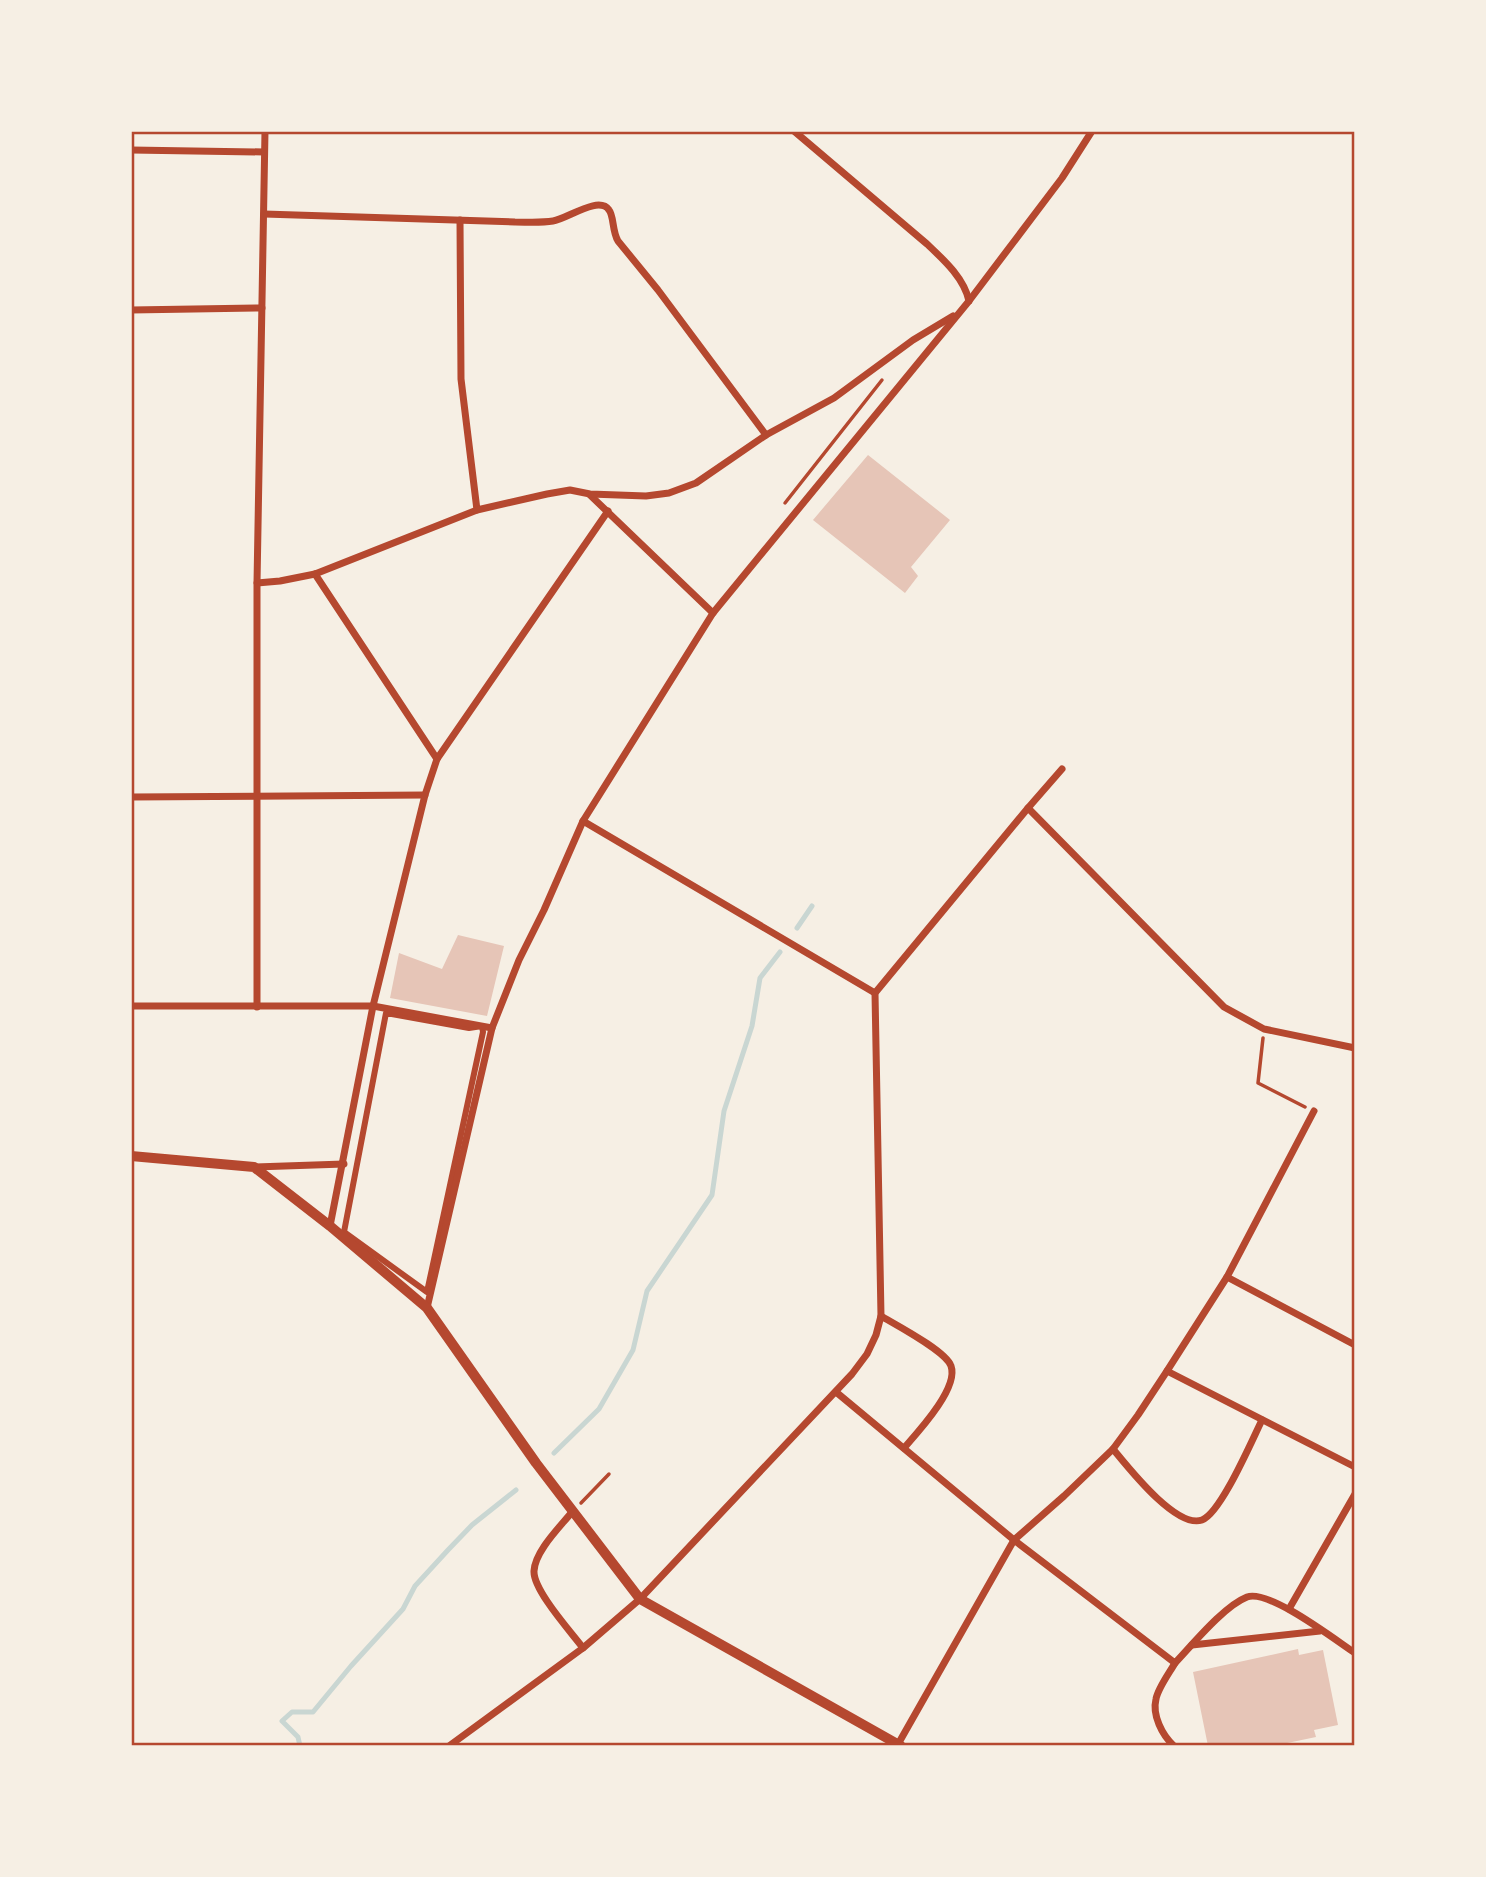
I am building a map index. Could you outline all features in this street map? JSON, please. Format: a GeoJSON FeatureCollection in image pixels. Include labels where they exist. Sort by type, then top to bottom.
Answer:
{"type":"FeatureCollection","features":[{"type":"Feature","properties":{"kind":"street"},"geometry":{"type":"LineString","coordinates":[[257,1007],[257,583],[265,131]]}},
{"type":"Feature","properties":{"kind":"street"},"geometry":{"type":"LineString","coordinates":[[794,131],[943,259],[966,288],[969,301]]}},
{"type":"Feature","properties":{"kind":"street"},"geometry":{"type":"LineString","coordinates":[[427,1308],[492,1028],[519,960],[544,911],[583,821],[713,613],[969,301],[1062,178],[1092,131]]}},
{"type":"Feature","properties":{"kind":"street"},"geometry":{"type":"LineString","coordinates":[[131,150],[264,152]]}},
{"type":"Feature","properties":{"kind":"street"},"geometry":{"type":"LineString","coordinates":[[264,214],[515,222],[553,221],[591,206],[608,207],[614,235],[618,241],[766,435]]}},
{"type":"Feature","properties":{"kind":"street"},"geometry":{"type":"LineString","coordinates":[[460,220],[461,379],[477,510]]}},
{"type":"Feature","properties":{"kind":"street"},"geometry":{"type":"LineString","coordinates":[[131,310],[262,308]]}},
{"type":"Feature","properties":{"kind":"street"},"geometry":{"type":"LineString","coordinates":[[257,583],[315,574],[477,510],[570,490],[590,495],[646,496],[669,494],[696,484],[766,435],[834,398],[913,340],[960,312]]}},
{"type":"Feature","properties":{"kind":"street"},"geometry":{"type":"LineString","coordinates":[[590,495],[713,613]]}},
{"type":"Feature","properties":{"kind":"street"},"geometry":{"type":"LineString","coordinates":[[330,1226],[373,1006],[425,794],[437,759],[608,511]]}},
{"type":"Feature","properties":{"kind":"street"},"geometry":{"type":"LineString","coordinates":[[315,574],[437,759]]}},
{"type":"Feature","properties":{"kind":"street"},"geometry":{"type":"LineString","coordinates":[[449,1746],[583,1648],[640,1600],[836,1392],[867,1354],[881,1316],[875,993],[1062,769]]}},
{"type":"Feature","properties":{"kind":"street"},"geometry":{"type":"LineString","coordinates":[[131,797],[425,794]]}},
{"type":"Feature","properties":{"kind":"street"},"geometry":{"type":"LineString","coordinates":[[1028,808],[1224,1007],[1264,1030],[1355,1048]]}},
{"type":"Feature","properties":{"kind":"street"},"geometry":{"type":"LineString","coordinates":[[583,821],[875,993]]}},
{"type":"Feature","properties":{"kind":"street"},"geometry":{"type":"LineString","coordinates":[[131,1006],[373,1006],[492,1028]]}},
{"type":"Feature","properties":{"kind":"street"},"geometry":{"type":"LineString","coordinates":[[386,1013],[469,1028],[482,1026],[483,1032],[428,1292],[344,1232],[386,1013]]}},
{"type":"Feature","properties":{"kind":"street"},"geometry":{"type":"LineString","coordinates":[[254,1167],[330,1226],[427,1308],[572,1512],[640,1600],[899,1745],[1014,1540],[1113,1449],[1167,1371],[1227,1277],[1314,1111]]}},
{"type":"Feature","properties":{"kind":"street"},"geometry":{"type":"LineString","coordinates":[[131,1156],[254,1167],[344,1164]]}},
{"type":"Feature","properties":{"kind":"street"},"geometry":{"type":"LineString","coordinates":[[1227,1277],[1355,1345]]}},
{"type":"Feature","properties":{"kind":"street"},"geometry":{"type":"LineString","coordinates":[[881,1316],[938,1351],[951,1365],[952,1377],[945,1395],[904,1448]]}},
{"type":"Feature","properties":{"kind":"street"},"geometry":{"type":"LineString","coordinates":[[1167,1371],[1355,1467]]}},
{"type":"Feature","properties":{"kind":"street"},"geometry":{"type":"LineString","coordinates":[[836,1392],[1014,1540],[1175,1663]]}},
{"type":"Feature","properties":{"kind":"street"},"geometry":{"type":"LineString","coordinates":[[1113,1449],[1130,1470],[1170,1509],[1183,1518],[1204,1520],[1223,1498],[1262,1420]]}},
{"type":"Feature","properties":{"kind":"street"},"geometry":{"type":"LineString","coordinates":[[1289,1609],[1355,1494]]}},
{"type":"Feature","properties":{"kind":"street"},"geometry":{"type":"LineString","coordinates":[[572,1512],[546,1544],[537,1558],[534,1570],[535,1581],[542,1594],[583,1648]]}},
{"type":"Feature","properties":{"kind":"street"},"geometry":{"type":"LineString","coordinates":[[1174,1746],[1157,1720],[1156,1699],[1175,1663],[1232,1605],[1249,1596],[1264,1597],[1289,1609],[1355,1653]]}},
{"type":"Feature","properties":{"kind":"street"},"geometry":{"type":"LineString","coordinates":[[1192,1645],[1321,1630]]}},
{"type":"Feature","properties":{"kind":"path"},"geometry":{"type":"LineString","coordinates":[[793,517],[783,505],[889,371]]}},
{"type":"Feature","properties":{"kind":"path"},"geometry":{"type":"LineString","coordinates":[[1264,1030],[1258,1083],[1314,1111]]}},
{"type":"Feature","properties":{"kind":"path"},"geometry":{"type":"LineString","coordinates":[[572,1512],[610,1474]]}},
{"type":"Feature","properties":{"kind":"building"},"geometry":{"type":"Polygon","coordinates":[[[868,455],[950,520],[911,567],[918,576],[905,593],[813,520],[868,455]]]}},
{"type":"Feature","properties":{"kind":"building"},"geometry":{"type":"Polygon","coordinates":[[[458,935],[504,946],[487,1016],[390,998],[399,953],[442,969],[458,935]]]}},
{"type":"Feature","properties":{"kind":"building"},"geometry":{"type":"Polygon","coordinates":[[[1298,1649],[1299,1655],[1323,1650],[1338,1725],[1314,1730],[1316,1737],[1273,1746],[1208,1746],[1193,1672],[1298,1649]]]}},
{"type":"Feature","properties":{"kind":"waterway"},"geometry":{"type":"LineString","coordinates":[[797,928],[812,906]]}},
{"type":"Feature","properties":{"kind":"waterway"},"geometry":{"type":"LineString","coordinates":[[554,1453],[599,1409],[633,1350],[647,1291],[712,1195],[724,1111],[752,1026],[760,978],[780,952]]}},
{"type":"Feature","properties":{"kind":"waterway"},"geometry":{"type":"LineString","coordinates":[[300,1746],[298,1737],[282,1721],[292,1712],[313,1712],[403,1609],[415,1586],[472,1525],[516,1490]]}}]}
